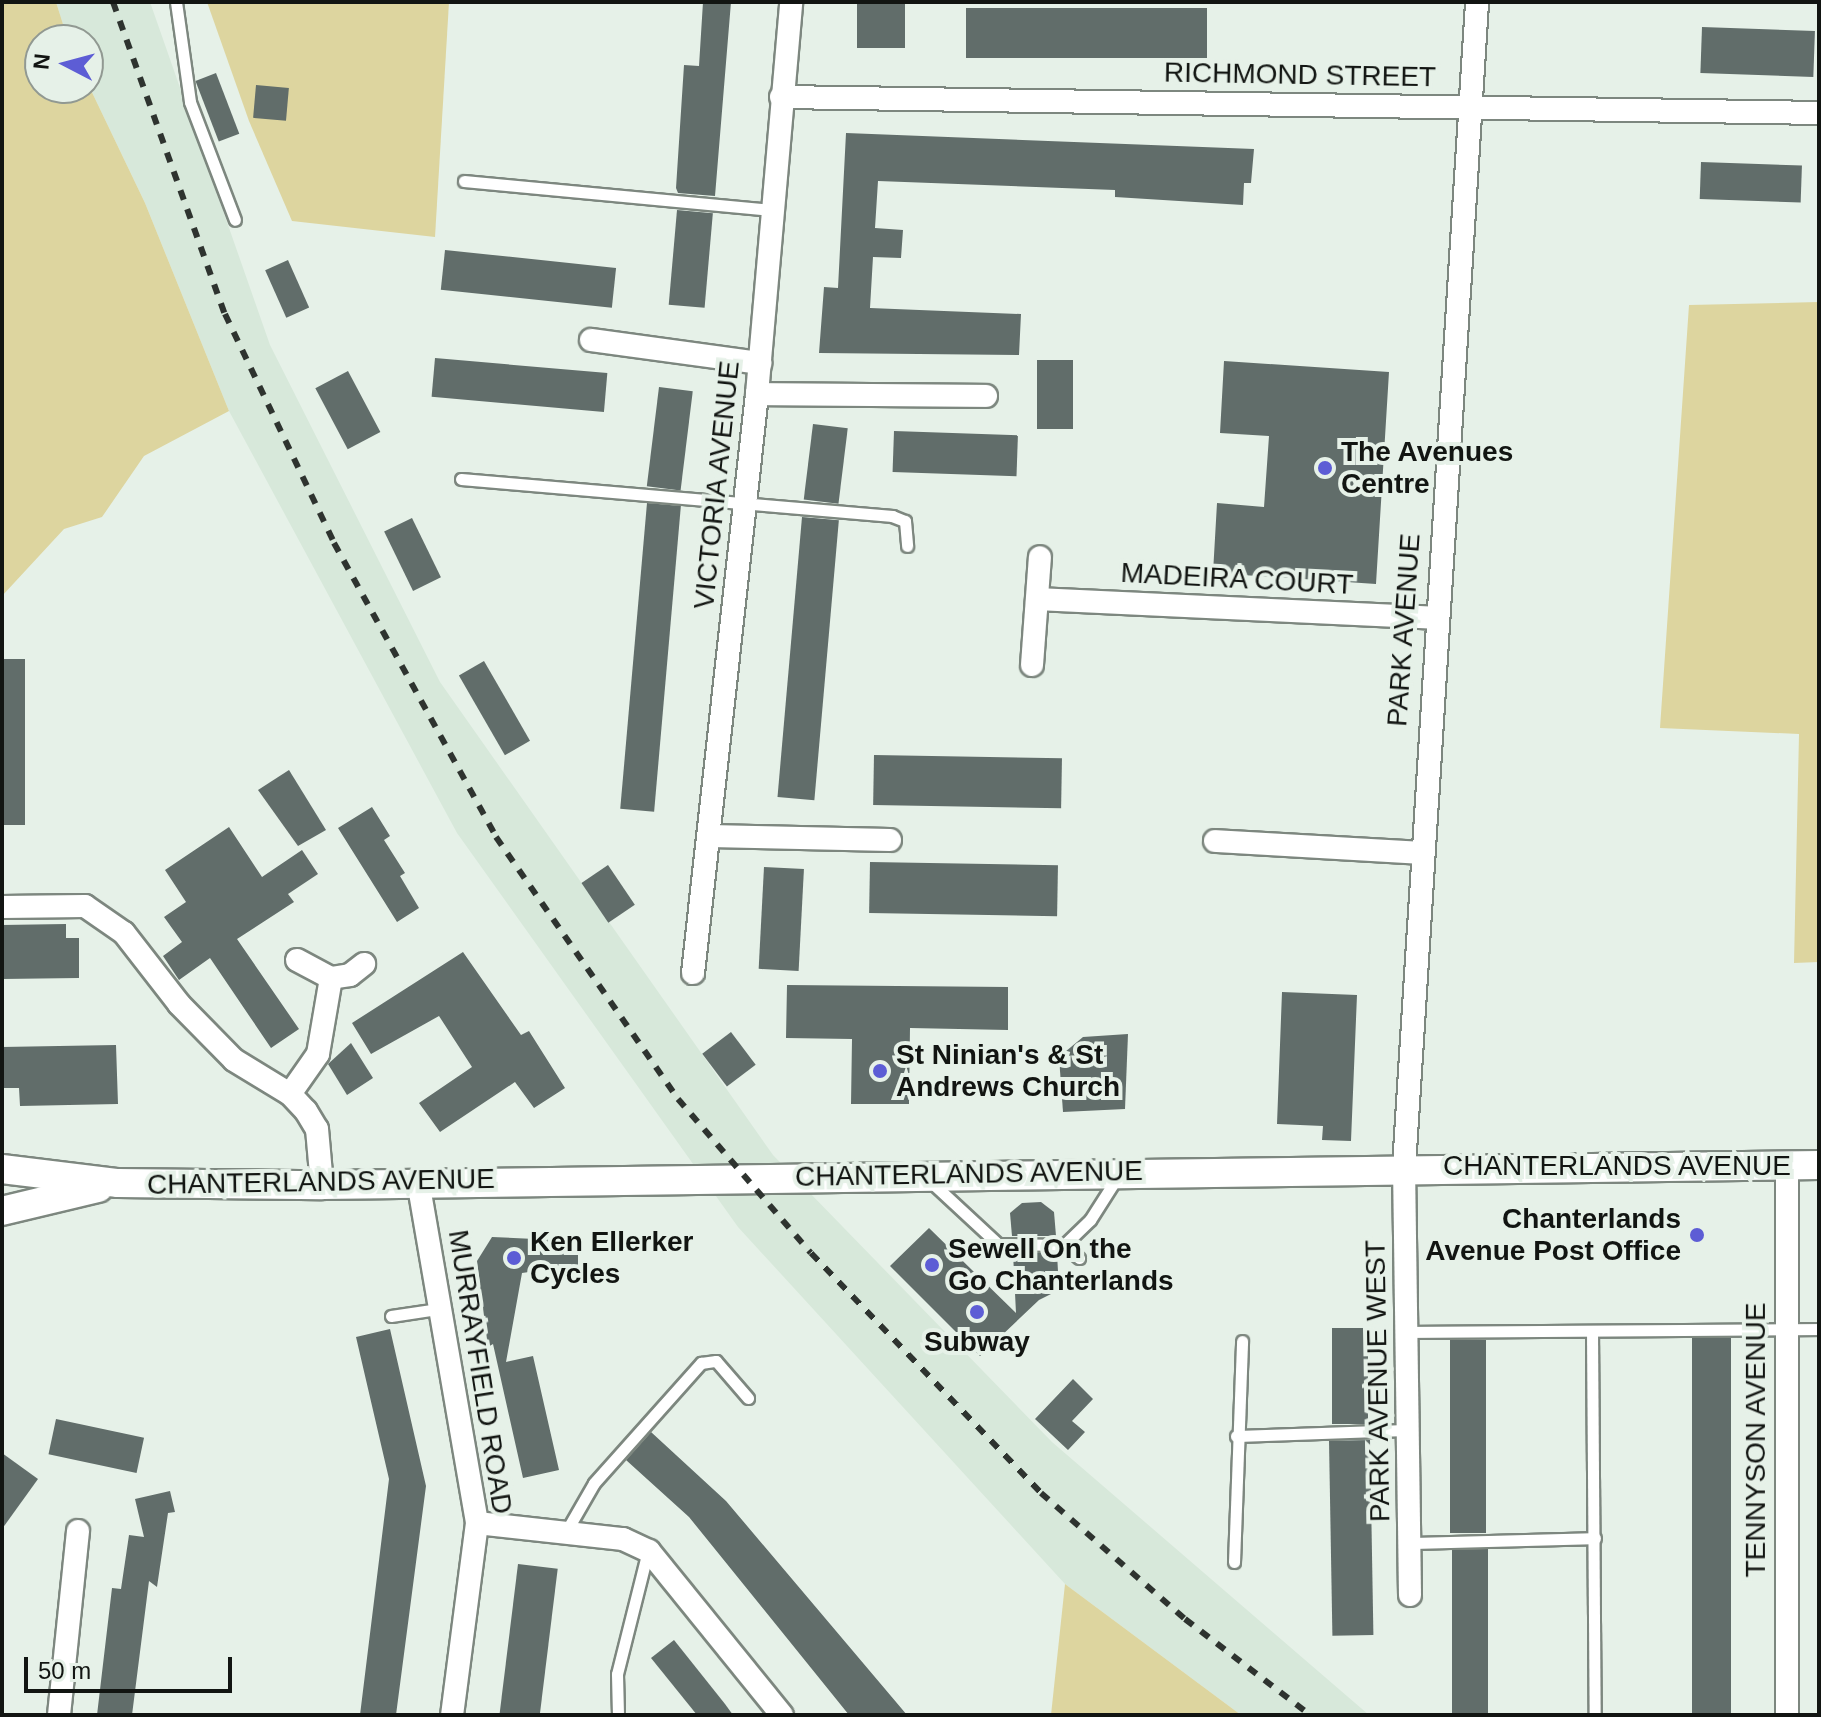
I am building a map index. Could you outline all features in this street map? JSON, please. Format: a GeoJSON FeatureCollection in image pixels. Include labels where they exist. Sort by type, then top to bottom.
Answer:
{"type":"FeatureCollection","features":[{"type":"Feature","properties":{"kind":"street","name":"VICTORIA AVENUE"},"geometry":{"type":"LineString","coordinates":[[693,973],[757,394],[791,2]]}},
{"type":"Feature","properties":{"kind":"street","name":"PARK AVENUE"},"geometry":{"type":"LineString","coordinates":[[1404,1167],[1435,618],[1477,2]]}},
{"type":"Feature","properties":{"kind":"street","name":"RICHMOND STREET"},"geometry":{"type":"LineString","coordinates":[[781,97],[1819,113]]}},
{"type":"Feature","properties":{"kind":"street"},"geometry":{"type":"LineString","coordinates":[[591,340],[760,363]]}},
{"type":"Feature","properties":{"kind":"street"},"geometry":{"type":"LineString","coordinates":[[757,394],[986,396]]}},
{"type":"Feature","properties":{"kind":"street"},"geometry":{"type":"LineString","coordinates":[[1032,665],[1040,557]]}},
{"type":"Feature","properties":{"kind":"street","name":"MADEIRA COURT"},"geometry":{"type":"LineString","coordinates":[[1037,599],[1435,618]]}},
{"type":"Feature","properties":{"kind":"street"},"geometry":{"type":"LineString","coordinates":[[710,836],[890,840]]}},
{"type":"Feature","properties":{"kind":"street"},"geometry":{"type":"LineString","coordinates":[[1215,841],[1421,853]]}},
{"type":"Feature","properties":{"kind":"street"},"geometry":{"type":"LineString","coordinates":[[2,907],[85,906],[124,933],[179,1004],[234,1060],[290,1094],[317,1129],[322,1185]]}},
{"type":"Feature","properties":{"kind":"street"},"geometry":{"type":"LineString","coordinates":[[297,960],[331,978],[350,975],[364,964]]}},
{"type":"Feature","properties":{"kind":"street"},"geometry":{"type":"LineString","coordinates":[[290,1094],[318,1054],[331,978]]}},
{"type":"Feature","properties":{"kind":"street","name":"TENNYSON AVENUE"},"geometry":{"type":"LineString","coordinates":[[1787,1165],[1787,1715]]}},
{"type":"Feature","properties":{"kind":"street","name":"CHANTERLANDS AVENUE"},"geometry":{"type":"LineString","coordinates":[[2,1169],[118,1183],[322,1185],[418,1181],[1404,1167],[1819,1165]]}},
{"type":"Feature","properties":{"kind":"street","name":"PARK AVENUE WEST"},"geometry":{"type":"LineString","coordinates":[[1404,1167],[1410,1595]]}},
{"type":"Feature","properties":{"kind":"street","name":"MURRAYFIELD ROAD"},"geometry":{"type":"LineString","coordinates":[[418,1181],[477,1523],[452,1715]]}},
{"type":"Feature","properties":{"kind":"street","name":"CHANTERLANDS AVENUE"},"geometry":{"type":"LineString","coordinates":[[2,1211],[118,1183]]}},
{"type":"Feature","properties":{"kind":"street"},"geometry":{"type":"LineString","coordinates":[[477,1523],[567,1530],[623,1539],[649,1551],[782,1715]]}},
{"type":"Feature","properties":{"kind":"street"},"geometry":{"type":"LineString","coordinates":[[59,1715],[78,1531]]}},
{"type":"Feature","properties":{"kind":"lane"},"geometry":{"type":"LineString","coordinates":[[176,2],[190,102],[235,220]]}},
{"type":"Feature","properties":{"kind":"lane"},"geometry":{"type":"LineString","coordinates":[[464,181],[772,210]]}},
{"type":"Feature","properties":{"kind":"lane"},"geometry":{"type":"LineString","coordinates":[[461,479],[745,506],[892,516],[905,521],[907,546]]}},
{"type":"Feature","properties":{"kind":"lane"},"geometry":{"type":"LineString","coordinates":[[1064,1245],[1090,1220],[1121,1172]]}},
{"type":"Feature","properties":{"kind":"lane"},"geometry":{"type":"LineString","coordinates":[[924,1174],[998,1244],[1064,1245],[1079,1258]]}},
{"type":"Feature","properties":{"kind":"lane"},"geometry":{"type":"LineString","coordinates":[[391,1316],[438,1309]]}},
{"type":"Feature","properties":{"kind":"lane"},"geometry":{"type":"LineString","coordinates":[[1407,1332],[1819,1329]]}},
{"type":"Feature","properties":{"kind":"lane"},"geometry":{"type":"LineString","coordinates":[[1592,1331],[1595,1715]]}},
{"type":"Feature","properties":{"kind":"lane"},"geometry":{"type":"LineString","coordinates":[[1234,1562],[1236,1436],[1242,1341]]}},
{"type":"Feature","properties":{"kind":"lane"},"geometry":{"type":"LineString","coordinates":[[567,1530],[594,1483],[701,1363],[716,1361],[748,1398]]}},
{"type":"Feature","properties":{"kind":"lane"},"geometry":{"type":"LineString","coordinates":[[1236,1436],[1407,1430]]}},
{"type":"Feature","properties":{"kind":"lane"},"geometry":{"type":"LineString","coordinates":[[1409,1543],[1595,1538]]}},
{"type":"Feature","properties":{"kind":"lane"},"geometry":{"type":"LineString","coordinates":[[618,1715],[617,1674],[649,1551]]}},
{"type":"Feature","properties":{"kind":"shaded area"},"geometry":{"type":"Polygon","coordinates":[[[2,2],[56,2],[63,24],[24,24],[24,104],[98,104],[145,203],[229,411],[144,456],[102,517],[64,529],[2,596],[2,2]]]}},
{"type":"Feature","properties":{"kind":"shaded area"},"geometry":{"type":"Polygon","coordinates":[[[56,2],[150,2],[270,345],[440,682],[773,1155],[1052,1442],[1369,1715],[1241,1715],[1065,1584],[738,1227],[457,833],[229,411],[145,203],[98,104],[104,104],[104,24],[63,24],[56,2]]]}},
{"type":"Feature","properties":{"kind":"shaded area"},"geometry":{"type":"Polygon","coordinates":[[[207,2],[449,2],[435,237],[292,221],[249,121],[207,2]]]}},
{"type":"Feature","properties":{"kind":"shaded area"},"geometry":{"type":"Polygon","coordinates":[[[1819,302],[1819,962],[1794,963],[1799,734],[1660,728],[1689,305],[1819,302]]]}},
{"type":"Feature","properties":{"kind":"shaded area"},"geometry":{"type":"Polygon","coordinates":[[[1065,1584],[1241,1715],[1051,1715],[1065,1584]]]}},
{"type":"Feature","properties":{"kind":"building"},"geometry":{"type":"Polygon","coordinates":[[[703,2],[731,2],[715,196],[678,193],[676,188],[684,65],[699,66],[703,2]]]}},
{"type":"Feature","properties":{"kind":"building"},"geometry":{"type":"Polygon","coordinates":[[[857,2],[905,2],[905,48],[857,48],[857,2]]]}},
{"type":"Feature","properties":{"kind":"building"},"geometry":{"type":"Polygon","coordinates":[[[966,8],[1207,8],[1207,58],[966,58],[966,8]]]}},
{"type":"Feature","properties":{"kind":"building"},"geometry":{"type":"Polygon","coordinates":[[[1702,27],[1815,31],[1813,77],[1700,73],[1702,27]]]}},
{"type":"Feature","properties":{"kind":"building"},"geometry":{"type":"Polygon","coordinates":[[[216,73],[239,134],[219,142],[195,81],[216,73]]]}},
{"type":"Feature","properties":{"kind":"building"},"geometry":{"type":"Polygon","coordinates":[[[256,85],[289,88],[286,121],[253,118],[256,85]]]}},
{"type":"Feature","properties":{"kind":"building"},"geometry":{"type":"Polygon","coordinates":[[[846,133],[1254,149],[1251,183],[1244,183],[1243,205],[1115,197],[1115,190],[878,181],[875,228],[903,230],[901,258],[873,257],[870,308],[1021,314],[1019,355],[819,353],[824,287],[838,288],[846,133]]]}},
{"type":"Feature","properties":{"kind":"building"},"geometry":{"type":"Polygon","coordinates":[[[1701,162],[1802,166],[1801,203],[1700,199],[1701,162]]]}},
{"type":"Feature","properties":{"kind":"building"},"geometry":{"type":"Polygon","coordinates":[[[677,210],[713,213],[705,308],[669,305],[677,210]]]}},
{"type":"Feature","properties":{"kind":"building"},"geometry":{"type":"Polygon","coordinates":[[[445,250],[616,268],[612,308],[441,290],[445,250]]]}},
{"type":"Feature","properties":{"kind":"building"},"geometry":{"type":"Polygon","coordinates":[[[288,260],[309,308],[286,318],[265,270],[288,260]]]}},
{"type":"Feature","properties":{"kind":"building"},"geometry":{"type":"Polygon","coordinates":[[[435,358],[607,373],[604,412],[432,397],[435,358]]]}},
{"type":"Feature","properties":{"kind":"building"},"geometry":{"type":"Polygon","coordinates":[[[1037,360],[1073,360],[1073,429],[1037,429],[1037,360]]]}},
{"type":"Feature","properties":{"kind":"building","name":"The Avenues Centre"},"geometry":{"type":"Polygon","coordinates":[[[1224,361],[1389,372],[1376,584],[1213,573],[1217,503],[1264,507],[1269,436],[1220,433],[1224,361]]]}},
{"type":"Feature","properties":{"kind":"building"},"geometry":{"type":"Polygon","coordinates":[[[348,371],[380,432],[348,449],[315,388],[348,371]]]}},
{"type":"Feature","properties":{"kind":"building"},"geometry":{"type":"Polygon","coordinates":[[[659,387],[693,391],[681,490],[647,486],[659,387]]]}},
{"type":"Feature","properties":{"kind":"building"},"geometry":{"type":"Polygon","coordinates":[[[813,424],[848,428],[838,504],[804,499],[813,424]]]}},
{"type":"Feature","properties":{"kind":"building"},"geometry":{"type":"Polygon","coordinates":[[[894,431],[1018,435],[1016,476],[893,472],[894,431]]]}},
{"type":"Feature","properties":{"kind":"building"},"geometry":{"type":"Polygon","coordinates":[[[647,503],[681,506],[654,812],[620,809],[647,503]]]}},
{"type":"Feature","properties":{"kind":"building"},"geometry":{"type":"Polygon","coordinates":[[[802,517],[839,520],[814,800],[778,797],[802,517]]]}},
{"type":"Feature","properties":{"kind":"building"},"geometry":{"type":"Polygon","coordinates":[[[412,518],[441,577],[413,591],[384,532],[412,518]]]}},
{"type":"Feature","properties":{"kind":"building"},"geometry":{"type":"Polygon","coordinates":[[[2,659],[25,659],[25,825],[2,825],[2,659]]]}},
{"type":"Feature","properties":{"kind":"building"},"geometry":{"type":"Polygon","coordinates":[[[484,661],[530,741],[505,755],[459,676],[484,661]]]}},
{"type":"Feature","properties":{"kind":"building"},"geometry":{"type":"Polygon","coordinates":[[[874,755],[1062,758],[1061,808],[873,805],[874,755]]]}},
{"type":"Feature","properties":{"kind":"building"},"geometry":{"type":"Polygon","coordinates":[[[289,770],[326,830],[298,846],[258,790],[289,770]]]}},
{"type":"Feature","properties":{"kind":"building"},"geometry":{"type":"Polygon","coordinates":[[[372,807],[390,836],[384,840],[405,873],[400,876],[419,908],[397,922],[338,828],[372,807]]]}},
{"type":"Feature","properties":{"kind":"building"},"geometry":{"type":"Polygon","coordinates":[[[229,827],[262,877],[302,850],[318,874],[288,894],[294,902],[237,939],[299,1029],[271,1048],[210,958],[179,980],[163,956],[182,942],[164,917],[186,902],[165,870],[229,827]]]}},
{"type":"Feature","properties":{"kind":"building"},"geometry":{"type":"Polygon","coordinates":[[[870,862],[1058,865],[1057,916],[869,913],[870,862]]]}},
{"type":"Feature","properties":{"kind":"building"},"geometry":{"type":"Polygon","coordinates":[[[608,865],[635,905],[608,923],[581,883],[608,865]]]}},
{"type":"Feature","properties":{"kind":"building"},"geometry":{"type":"Polygon","coordinates":[[[764,867],[804,869],[799,971],[759,969],[764,867]]]}},
{"type":"Feature","properties":{"kind":"building"},"geometry":{"type":"Polygon","coordinates":[[[66,924],[66,938],[79,938],[79,978],[2,979],[2,925],[66,924]]]}},
{"type":"Feature","properties":{"kind":"building"},"geometry":{"type":"Polygon","coordinates":[[[463,952],[521,1035],[529,1031],[565,1088],[534,1108],[515,1082],[440,1132],[419,1103],[472,1067],[439,1016],[371,1054],[352,1023],[463,952]]]}},
{"type":"Feature","properties":{"kind":"building","name":"St Ninian's & St Andrews Church"},"geometry":{"type":"Polygon","coordinates":[[[787,985],[1008,987],[1008,1030],[910,1028],[909,1104],[851,1104],[852,1039],[786,1038],[787,985]]]}},
{"type":"Feature","properties":{"kind":"building"},"geometry":{"type":"Polygon","coordinates":[[[1282,992],[1357,995],[1351,1141],[1322,1140],[1323,1126],[1277,1124],[1282,992]]]}},
{"type":"Feature","properties":{"kind":"building"},"geometry":{"type":"Polygon","coordinates":[[[731,1032],[756,1065],[727,1086],[702,1054],[731,1032]]]}},
{"type":"Feature","properties":{"kind":"building"},"geometry":{"type":"Polygon","coordinates":[[[1128,1034],[1125,1109],[1063,1112],[1059,1057],[1083,1037],[1128,1034]]]}},
{"type":"Feature","properties":{"kind":"building"},"geometry":{"type":"Polygon","coordinates":[[[351,1043],[373,1078],[347,1095],[328,1064],[351,1043]]]}},
{"type":"Feature","properties":{"kind":"building"},"geometry":{"type":"Polygon","coordinates":[[[116,1045],[118,1104],[20,1106],[19,1088],[2,1088],[2,1047],[116,1045]]]}},
{"type":"Feature","properties":{"kind":"building"},"geometry":{"type":"Polygon","coordinates":[[[1041,1202],[1054,1212],[1056,1236],[1012,1236],[1010,1213],[1022,1203],[1041,1202]]]}},
{"type":"Feature","properties":{"kind":"building"},"geometry":{"type":"Polygon","coordinates":[[[929,1228],[1016,1313],[1013,1253],[1057,1253],[1059,1290],[1039,1300],[980,1356],[890,1266],[929,1228]]]}},
{"type":"Feature","properties":{"kind":"building"},"geometry":{"type":"Polygon","coordinates":[[[492,1237],[578,1241],[578,1265],[522,1273],[506,1362],[533,1356],[559,1470],[523,1478],[493,1344],[488,1347],[477,1261],[492,1237]]]}},
{"type":"Feature","properties":{"kind":"building"},"geometry":{"type":"Polygon","coordinates":[[[1332,1328],[1368,1328],[1368,1424],[1332,1424],[1332,1328]]]}},
{"type":"Feature","properties":{"kind":"building"},"geometry":{"type":"Polygon","coordinates":[[[390,1329],[426,1486],[396,1715],[360,1715],[389,1479],[356,1337],[390,1329]]]}},
{"type":"Feature","properties":{"kind":"building"},"geometry":{"type":"Polygon","coordinates":[[[1692,1338],[1731,1338],[1731,1715],[1692,1715],[1692,1338]]]}},
{"type":"Feature","properties":{"kind":"building"},"geometry":{"type":"Polygon","coordinates":[[[1450,1340],[1486,1340],[1486,1533],[1450,1533],[1450,1340]]]}},
{"type":"Feature","properties":{"kind":"building"},"geometry":{"type":"Polygon","coordinates":[[[1073,1379],[1093,1399],[1072,1421],[1085,1432],[1068,1450],[1035,1419],[1073,1379]]]}},
{"type":"Feature","properties":{"kind":"building"},"geometry":{"type":"Polygon","coordinates":[[[56,1419],[144,1438],[137,1473],[49,1454],[56,1419]]]}},
{"type":"Feature","properties":{"kind":"building"},"geometry":{"type":"Polygon","coordinates":[[[651,1432],[726,1501],[907,1715],[849,1715],[689,1517],[626,1460],[651,1432]]]}},
{"type":"Feature","properties":{"kind":"building"},"geometry":{"type":"Polygon","coordinates":[[[1370,1440],[1373,1635],[1332,1636],[1329,1441],[1370,1440]]]}},
{"type":"Feature","properties":{"kind":"building"},"geometry":{"type":"Polygon","coordinates":[[[2,1453],[38,1479],[2,1529],[2,1453]]]}},
{"type":"Feature","properties":{"kind":"building"},"geometry":{"type":"Polygon","coordinates":[[[170,1491],[175,1512],[168,1513],[157,1587],[149,1581],[132,1715],[97,1715],[112,1588],[121,1589],[129,1535],[144,1537],[135,1499],[170,1491]]]}},
{"type":"Feature","properties":{"kind":"building"},"geometry":{"type":"Polygon","coordinates":[[[1452,1549],[1488,1549],[1488,1715],[1452,1715],[1452,1549]]]}},
{"type":"Feature","properties":{"kind":"building"},"geometry":{"type":"Polygon","coordinates":[[[518,1564],[558,1569],[540,1715],[499,1715],[518,1564]]]}},
{"type":"Feature","properties":{"kind":"building"},"geometry":{"type":"Polygon","coordinates":[[[674,1640],[733,1715],[697,1715],[651,1658],[674,1640]]]}},
{"type":"Feature","properties":{"kind":"railway"},"geometry":{"type":"LineString","coordinates":[[113,2],[225,314],[334,543],[496,837],[678,1099],[811,1253],[1041,1493],[1185,1619],[1310,1715]]}},
{"type":"Feature","properties":{"kind":"place","name":"The Avenues Centre"},"geometry":{"type":"Point","coordinates":[1325,468]}},
{"type":"Feature","properties":{"kind":"place","name":"St Ninian's & St Andrews Church"},"geometry":{"type":"Point","coordinates":[880,1071]}},
{"type":"Feature","properties":{"kind":"place","name":"Chanterlands Avenue Post Office"},"geometry":{"type":"Point","coordinates":[1697,1235]}},
{"type":"Feature","properties":{"kind":"place","name":"Ken Ellerker Cycles"},"geometry":{"type":"Point","coordinates":[514,1258]}},
{"type":"Feature","properties":{"kind":"place","name":"Sewell On the Go Chanterlands"},"geometry":{"type":"Point","coordinates":[932,1265]}},
{"type":"Feature","properties":{"kind":"place","name":"Subway"},"geometry":{"type":"Point","coordinates":[977,1312]}}]}
